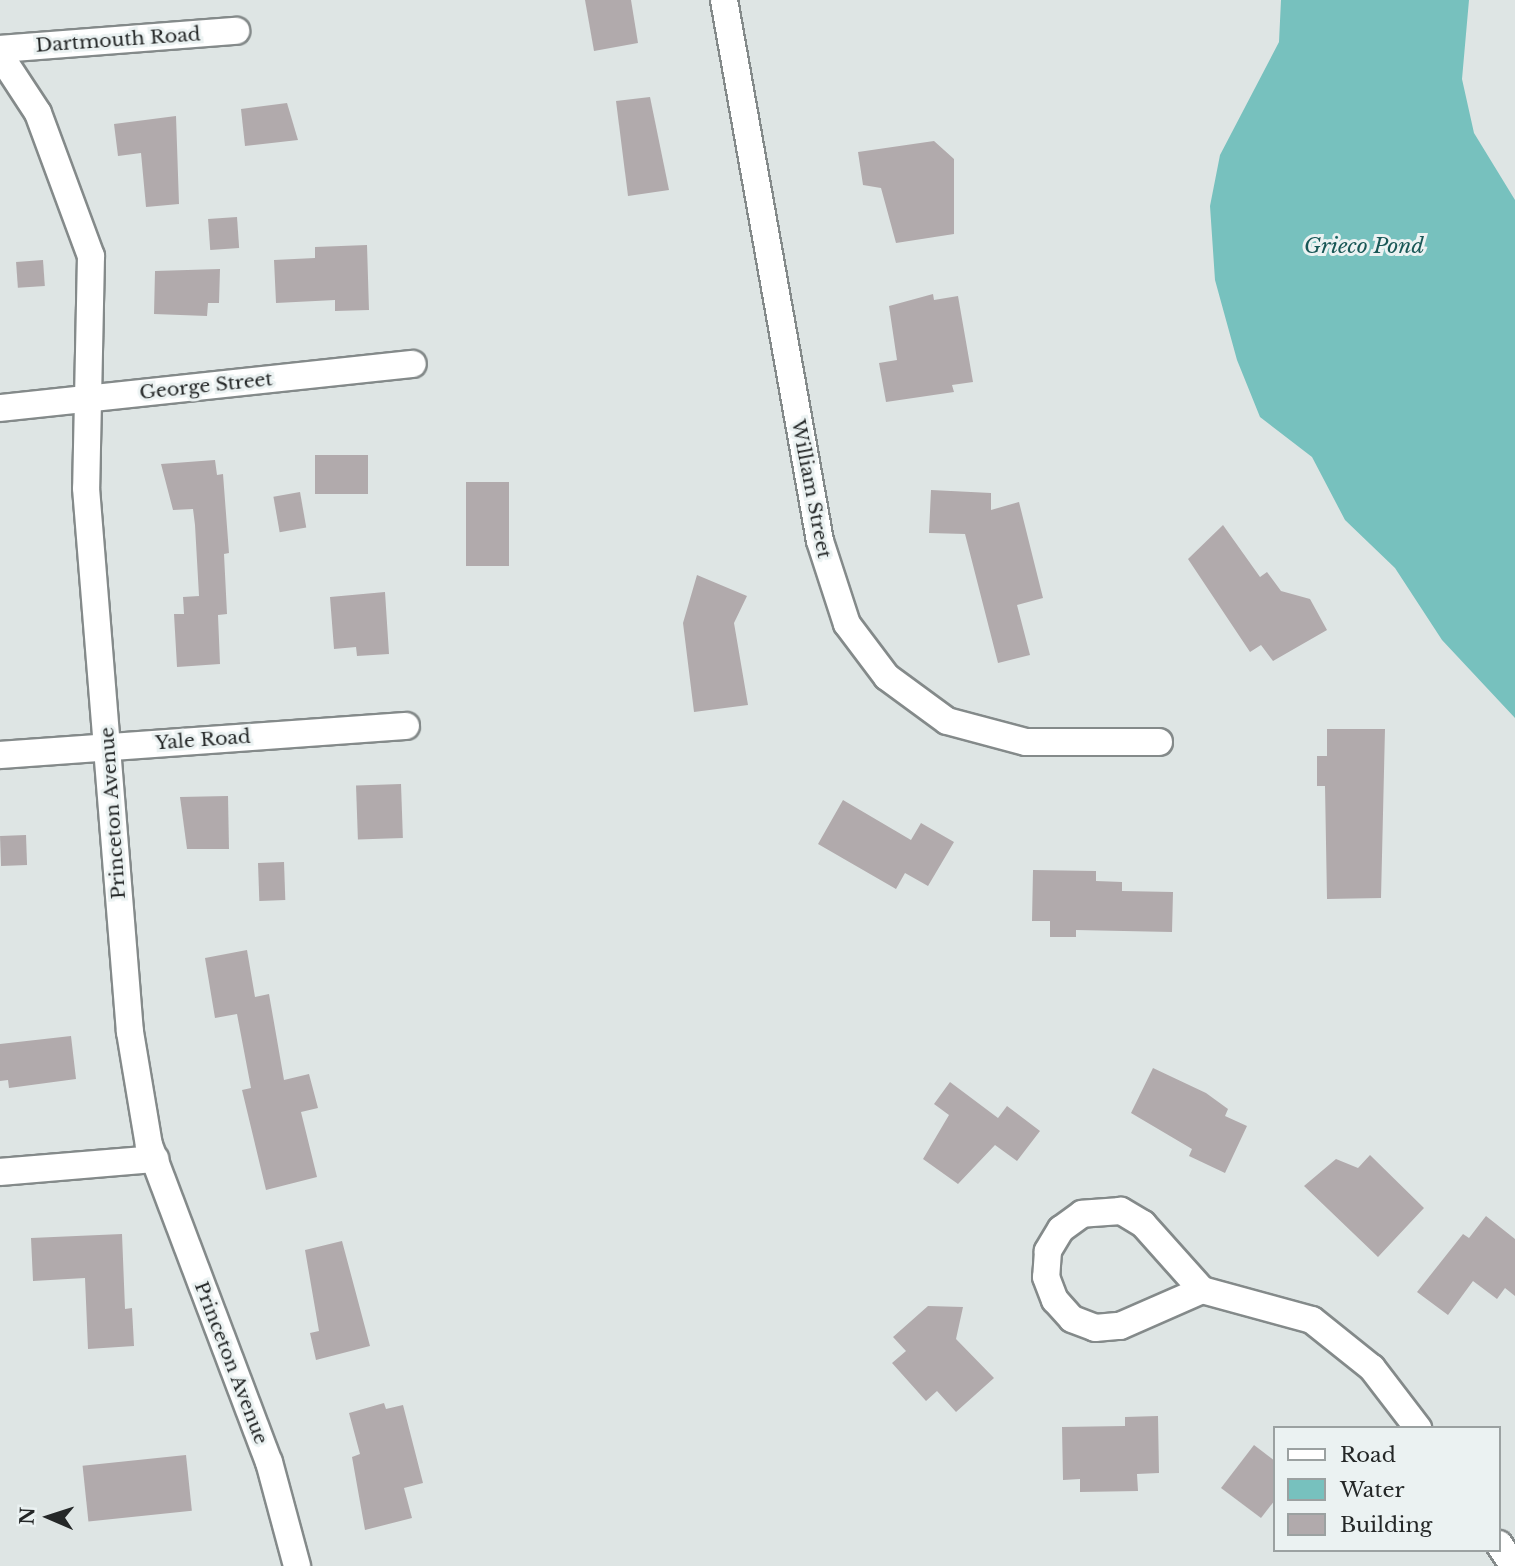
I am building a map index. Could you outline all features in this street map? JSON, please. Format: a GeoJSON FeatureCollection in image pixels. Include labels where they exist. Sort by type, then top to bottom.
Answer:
{"type":"FeatureCollection","features":[{"type":"Feature","properties":{"kind":"street","name":"William Street"},"geometry":{"type":"LineString","coordinates":[[724,0],[820,541],[847,624],[887,677],[947,721],[1026,742],[1159,742]]}},
{"type":"Feature","properties":{"kind":"street","name":"Dartmouth Road"},"geometry":{"type":"LineString","coordinates":[[0,49],[236,30]]}},
{"type":"Feature","properties":{"kind":"street","name":"Princeton Avenue"},"geometry":{"type":"LineString","coordinates":[[0,55],[38,113],[90,256],[86,488],[130,1032],[155,1159],[269,1462],[298,1566]]}},
{"type":"Feature","properties":{"kind":"street","name":"George Street"},"geometry":{"type":"LineString","coordinates":[[0,408],[413,364]]}},
{"type":"Feature","properties":{"kind":"street","name":"Yale Road"},"geometry":{"type":"LineString","coordinates":[[0,755],[406,726]]}},
{"type":"Feature","properties":{"kind":"street"},"geometry":{"type":"LineString","coordinates":[[0,1172],[155,1159]]}},
{"type":"Feature","properties":{"kind":"street"},"geometry":{"type":"LineString","coordinates":[[1202,1290],[1121,1326],[1095,1328],[1072,1318],[1055,1300],[1046,1277],[1048,1251],[1061,1229],[1082,1214],[1121,1211],[1143,1224],[1202,1290],[1312,1320],[1372,1368],[1416,1426]]}},
{"type":"Feature","properties":{"kind":"street"},"geometry":{"type":"LineString","coordinates":[[1501,1547],[1514,1566]]}},
{"type":"Feature","properties":{"kind":"water","name":"Grieco Pond"},"geometry":{"type":"Polygon","coordinates":[[[1281,0],[1469,0],[1462,79],[1474,133],[1515,200],[1515,718],[1442,640],[1395,568],[1345,520],[1312,457],[1260,417],[1237,360],[1215,280],[1210,206],[1220,155],[1279,42],[1281,0]]]}},
{"type":"Feature","properties":{"kind":"building"},"geometry":{"type":"Polygon","coordinates":[[[585,0],[631,0],[638,43],[594,51],[585,0]]]}},
{"type":"Feature","properties":{"kind":"building"},"geometry":{"type":"Polygon","coordinates":[[[650,97],[669,190],[628,196],[616,101],[650,97]]]}},
{"type":"Feature","properties":{"kind":"building"},"geometry":{"type":"Polygon","coordinates":[[[287,103],[298,140],[245,146],[241,109],[287,103]]]}},
{"type":"Feature","properties":{"kind":"building"},"geometry":{"type":"Polygon","coordinates":[[[176,116],[179,204],[146,207],[141,153],[118,156],[114,124],[176,116]]]}},
{"type":"Feature","properties":{"kind":"building"},"geometry":{"type":"Polygon","coordinates":[[[934,141],[954,159],[954,234],[896,243],[881,188],[863,185],[858,152],[934,141]]]}},
{"type":"Feature","properties":{"kind":"building"},"geometry":{"type":"Polygon","coordinates":[[[237,217],[239,248],[210,250],[208,219],[237,217]]]}},
{"type":"Feature","properties":{"kind":"building"},"geometry":{"type":"Polygon","coordinates":[[[367,245],[369,310],[335,311],[335,300],[276,303],[274,260],[315,258],[315,247],[367,245]]]}},
{"type":"Feature","properties":{"kind":"building"},"geometry":{"type":"Polygon","coordinates":[[[43,260],[45,286],[18,288],[16,262],[43,260]]]}},
{"type":"Feature","properties":{"kind":"building"},"geometry":{"type":"Polygon","coordinates":[[[220,269],[219,303],[208,303],[207,316],[154,314],[155,271],[220,269]]]}},
{"type":"Feature","properties":{"kind":"building"},"geometry":{"type":"Polygon","coordinates":[[[933,294],[934,300],[958,296],[973,382],[952,385],[954,392],[886,402],[879,363],[897,360],[889,306],[933,294]]]}},
{"type":"Feature","properties":{"kind":"building"},"geometry":{"type":"Polygon","coordinates":[[[315,455],[368,455],[368,494],[315,494],[315,455]]]}},
{"type":"Feature","properties":{"kind":"building"},"geometry":{"type":"Polygon","coordinates":[[[215,460],[217,475],[223,474],[229,553],[224,554],[227,614],[218,615],[220,664],[177,667],[174,614],[184,614],[183,597],[199,596],[195,525],[193,509],[173,510],[161,464],[215,460]]]}},
{"type":"Feature","properties":{"kind":"building"},"geometry":{"type":"Polygon","coordinates":[[[466,482],[509,482],[509,566],[466,566],[466,482]]]}},
{"type":"Feature","properties":{"kind":"building"},"geometry":{"type":"Polygon","coordinates":[[[931,490],[991,493],[991,510],[1019,502],[1043,598],[1017,605],[1030,655],[998,663],[965,534],[929,533],[931,490]]]}},
{"type":"Feature","properties":{"kind":"building"},"geometry":{"type":"Polygon","coordinates":[[[300,492],[306,527],[280,532],[273,497],[300,492]]]}},
{"type":"Feature","properties":{"kind":"building"},"geometry":{"type":"Polygon","coordinates":[[[1223,525],[1260,577],[1267,572],[1281,591],[1310,599],[1327,630],[1273,661],[1261,645],[1250,652],[1188,559],[1223,525]]]}},
{"type":"Feature","properties":{"kind":"building"},"geometry":{"type":"Polygon","coordinates":[[[697,575],[747,596],[734,623],[748,705],[694,712],[683,623],[697,575]]]}},
{"type":"Feature","properties":{"kind":"building"},"geometry":{"type":"Polygon","coordinates":[[[385,592],[389,654],[357,656],[356,647],[334,649],[330,597],[385,592]]]}},
{"type":"Feature","properties":{"kind":"building"},"geometry":{"type":"Polygon","coordinates":[[[1327,729],[1385,729],[1381,898],[1327,899],[1325,786],[1317,786],[1317,756],[1327,756],[1327,729]]]}},
{"type":"Feature","properties":{"kind":"building"},"geometry":{"type":"Polygon","coordinates":[[[401,784],[403,838],[358,840],[356,786],[401,784]]]}},
{"type":"Feature","properties":{"kind":"building"},"geometry":{"type":"Polygon","coordinates":[[[228,796],[229,849],[187,849],[180,797],[228,796]]]}},
{"type":"Feature","properties":{"kind":"building"},"geometry":{"type":"Polygon","coordinates":[[[843,800],[911,840],[921,823],[954,842],[928,886],[905,873],[896,889],[818,844],[843,800]]]}},
{"type":"Feature","properties":{"kind":"building"},"geometry":{"type":"Polygon","coordinates":[[[26,835],[27,865],[1,866],[0,836],[26,835]]]}},
{"type":"Feature","properties":{"kind":"building"},"geometry":{"type":"Polygon","coordinates":[[[284,862],[285,900],[259,901],[258,863],[284,862]]]}},
{"type":"Feature","properties":{"kind":"building"},"geometry":{"type":"Polygon","coordinates":[[[1033,870],[1096,871],[1096,881],[1122,882],[1122,891],[1173,892],[1172,932],[1076,930],[1076,937],[1050,937],[1050,921],[1032,921],[1033,870]]]}},
{"type":"Feature","properties":{"kind":"building"},"geometry":{"type":"Polygon","coordinates":[[[247,950],[255,997],[269,994],[284,1080],[309,1074],[318,1108],[301,1112],[317,1177],[266,1190],[242,1090],[251,1088],[237,1014],[215,1018],[205,958],[247,950]]]}},
{"type":"Feature","properties":{"kind":"building"},"geometry":{"type":"Polygon","coordinates":[[[71,1036],[76,1079],[9,1088],[8,1080],[0,1081],[0,1044],[71,1036]]]}},
{"type":"Feature","properties":{"kind":"building"},"geometry":{"type":"Polygon","coordinates":[[[1153,1068],[1206,1093],[1228,1109],[1225,1116],[1247,1126],[1225,1173],[1189,1156],[1192,1149],[1131,1113],[1153,1068]]]}},
{"type":"Feature","properties":{"kind":"building"},"geometry":{"type":"Polygon","coordinates":[[[950,1082],[998,1118],[1007,1106],[1040,1131],[1017,1161],[995,1145],[958,1184],[923,1159],[949,1115],[934,1104],[950,1082]]]}},
{"type":"Feature","properties":{"kind":"building"},"geometry":{"type":"Polygon","coordinates":[[[1370,1155],[1424,1208],[1378,1257],[1304,1186],[1336,1159],[1358,1168],[1370,1155]]]}},
{"type":"Feature","properties":{"kind":"building"},"geometry":{"type":"Polygon","coordinates":[[[1486,1216],[1515,1239],[1515,1296],[1505,1288],[1497,1299],[1473,1281],[1448,1315],[1417,1292],[1463,1234],[1469,1238],[1486,1216]]]}},
{"type":"Feature","properties":{"kind":"building"},"geometry":{"type":"Polygon","coordinates":[[[122,1234],[125,1309],[132,1308],[134,1346],[88,1349],[85,1278],[33,1281],[31,1238],[122,1234]]]}},
{"type":"Feature","properties":{"kind":"building"},"geometry":{"type":"Polygon","coordinates":[[[342,1241],[370,1346],[316,1360],[310,1333],[319,1331],[305,1250],[342,1241]]]}},
{"type":"Feature","properties":{"kind":"building"},"geometry":{"type":"Polygon","coordinates":[[[928,1306],[963,1307],[956,1339],[994,1378],[956,1412],[937,1391],[926,1401],[892,1363],[906,1351],[893,1337],[928,1306]]]}},
{"type":"Feature","properties":{"kind":"building"},"geometry":{"type":"Polygon","coordinates":[[[384,1403],[386,1409],[403,1405],[423,1483],[404,1488],[412,1518],[365,1530],[352,1457],[360,1454],[349,1413],[384,1403]]]}},
{"type":"Feature","properties":{"kind":"building"},"geometry":{"type":"Polygon","coordinates":[[[1158,1416],[1159,1473],[1137,1474],[1138,1491],[1080,1492],[1080,1479],[1063,1480],[1062,1427],[1125,1426],[1125,1417],[1158,1416]]]}},
{"type":"Feature","properties":{"kind":"building"},"geometry":{"type":"Polygon","coordinates":[[[1254,1445],[1274,1460],[1274,1501],[1261,1518],[1221,1488],[1254,1445]]]}},
{"type":"Feature","properties":{"kind":"building"},"geometry":{"type":"Polygon","coordinates":[[[186,1455],[192,1511],[88,1522],[83,1466],[186,1455]]]}}]}
